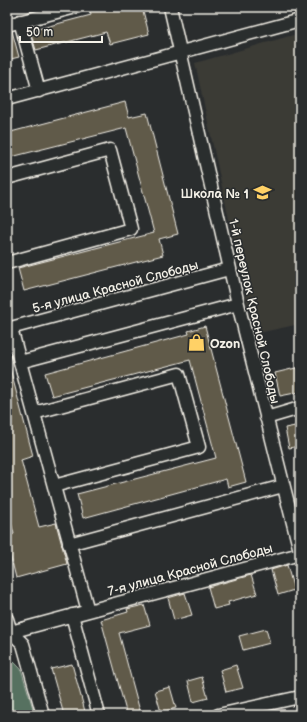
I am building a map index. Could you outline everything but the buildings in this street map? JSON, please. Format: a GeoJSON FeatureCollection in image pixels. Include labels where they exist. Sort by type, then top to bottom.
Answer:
{"type":"FeatureCollection","features":[{"type":"Feature","properties":{"kind":"street"},"geometry":{"type":"LineString","coordinates":[[7,24],[76,7]]}},
{"type":"Feature","properties":{"kind":"street","name":"1-й переулок Красной Слободы"},"geometry":{"type":"LineString","coordinates":[[170,7],[238,304],[300,552]]}},
{"type":"Feature","properties":{"kind":"street"},"geometry":{"type":"LineString","coordinates":[[7,99],[300,20]]}},
{"type":"Feature","properties":{"kind":"street"},"geometry":{"type":"LineString","coordinates":[[20,21],[39,91]]}},
{"type":"Feature","properties":{"kind":"street"},"geometry":{"type":"LineString","coordinates":[[7,178],[110,150],[131,229],[7,263]]}},
{"type":"Feature","properties":{"kind":"street","name":"5-я улица Красной Слободы"},"geometry":{"type":"LineString","coordinates":[[9,329],[230,269]]}},
{"type":"Feature","properties":{"kind":"street"},"geometry":{"type":"LineString","coordinates":[[20,362],[238,304]]}},
{"type":"Feature","properties":{"kind":"street"},"geometry":{"type":"LineString","coordinates":[[9,329],[20,362],[88,611]]}},
{"type":"Feature","properties":{"kind":"street"},"geometry":{"type":"LineString","coordinates":[[34,413],[179,374],[199,447],[54,486]]}},
{"type":"Feature","properties":{"kind":"street"},"geometry":{"type":"LineString","coordinates":[[266,418],[300,408]]}},
{"type":"Feature","properties":{"kind":"street"},"geometry":{"type":"LineString","coordinates":[[69,544],[283,486]]}},
{"type":"Feature","properties":{"kind":"street","name":"7-я улица Красной Слободы"},"geometry":{"type":"LineString","coordinates":[[9,633],[300,552]]}},
{"type":"Feature","properties":{"kind":"street"},"geometry":{"type":"LineString","coordinates":[[72,615],[99,715]]}},
{"type":"Feature","properties":{"kind":"street"},"geometry":{"type":"LineString","coordinates":[[7,619],[9,633],[23,644],[43,715]]}},
{"type":"Feature","properties":{"kind":"street"},"geometry":{"type":"LineString","coordinates":[[218,715],[266,710],[300,697]]}},
{"type":"Feature","properties":{"kind":"shaded area","name":"Школа № 1"},"geometry":{"type":"Polygon","coordinates":[[[300,33],[300,324],[254,334],[195,63],[300,33]]]}},
{"type":"Feature","properties":{"kind":"green space"},"geometry":{"type":"Polygon","coordinates":[[[7,658],[21,669],[35,715],[7,715],[7,658]]]}},
{"type":"Feature","properties":{"kind":"place","name":"Школа № 1"},"geometry":{"type":"Point","coordinates":[262,193]}},
{"type":"Feature","properties":{"kind":"place","name":"Ozon"},"geometry":{"type":"Point","coordinates":[197,343]}}]}
